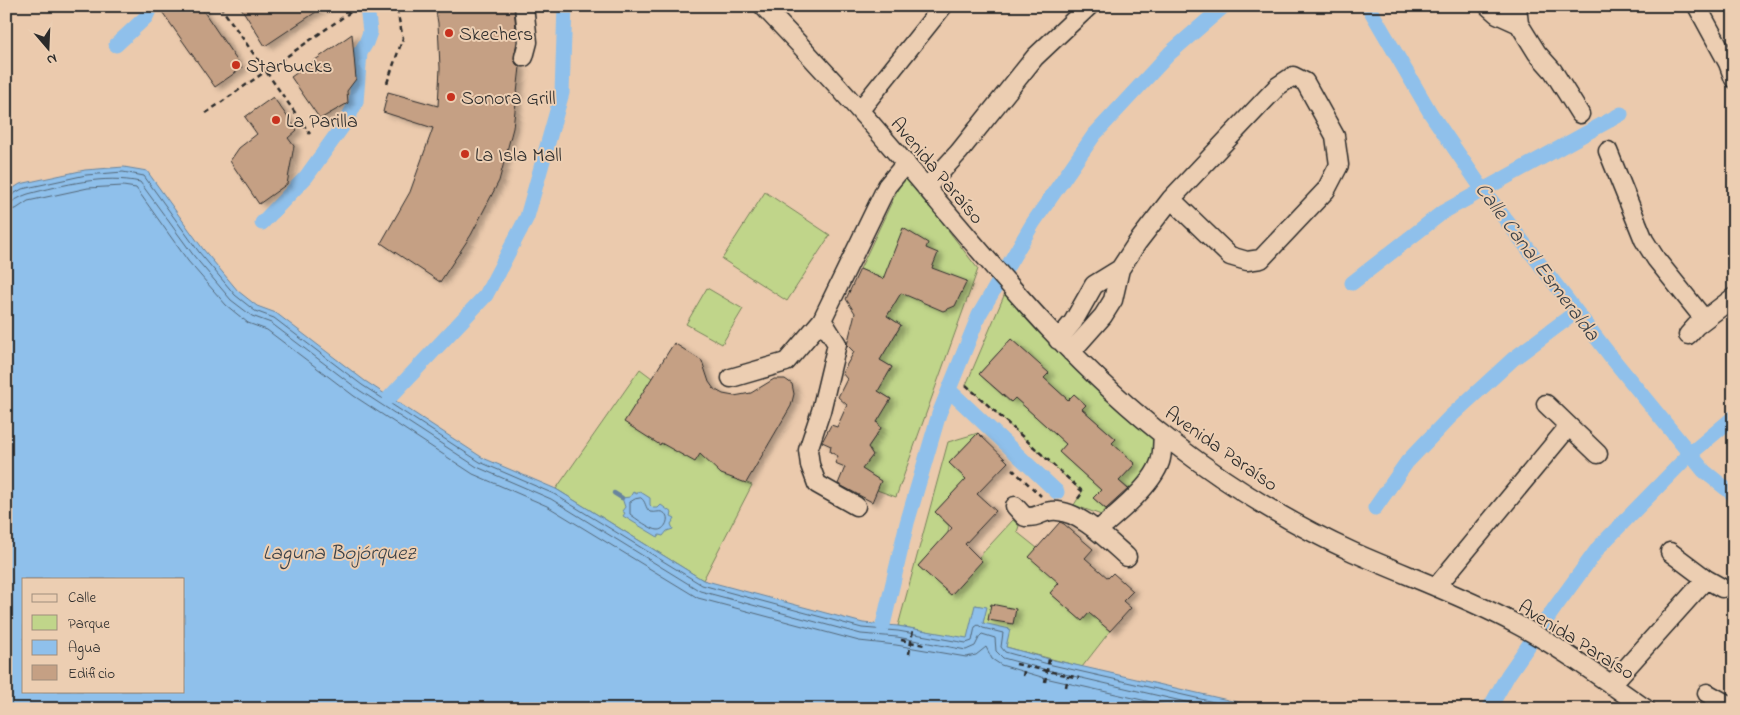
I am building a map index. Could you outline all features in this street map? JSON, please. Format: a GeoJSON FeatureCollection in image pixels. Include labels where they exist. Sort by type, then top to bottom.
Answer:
{"type":"FeatureCollection","features":[{"type":"Feature","properties":{"kind":"street"},"geometry":{"type":"LineString","coordinates":[[524,6],[528,42],[524,57]]}},
{"type":"Feature","properties":{"kind":"street","name":"Avenida Paraíso"},"geometry":{"type":"LineString","coordinates":[[763,6],[860,110],[1014,292],[1065,346],[1122,400],[1163,435],[1243,492],[1304,527],[1351,551],[1478,605],[1518,625],[1553,646],[1646,709]]}},
{"type":"Feature","properties":{"kind":"street"},"geometry":{"type":"LineString","coordinates":[[860,110],[943,6]]}},
{"type":"Feature","properties":{"kind":"street"},"geometry":{"type":"LineString","coordinates":[[926,188],[959,152],[1035,57],[1089,6]]}},
{"type":"Feature","properties":{"kind":"street"},"geometry":{"type":"LineString","coordinates":[[1488,6],[1497,14],[1519,24]]}},
{"type":"Feature","properties":{"kind":"street"},"geometry":{"type":"LineString","coordinates":[[1517,6],[1519,24],[1580,114]]}},
{"type":"Feature","properties":{"kind":"street"},"geometry":{"type":"LineString","coordinates":[[1697,6],[1732,67]]}},
{"type":"Feature","properties":{"kind":"street"},"geometry":{"type":"LineString","coordinates":[[1065,346],[1104,316],[1113,300],[1120,269],[1137,243],[1172,199],[1278,86],[1293,76],[1304,82],[1335,136],[1339,165],[1326,190],[1261,259],[1247,261],[1230,256],[1172,199]]}},
{"type":"Feature","properties":{"kind":"street"},"geometry":{"type":"LineString","coordinates":[[1608,152],[1644,240],[1656,259],[1704,319]]}},
{"type":"Feature","properties":{"kind":"street"},"geometry":{"type":"LineString","coordinates":[[731,378],[786,362],[822,320],[887,186],[906,164]]}},
{"type":"Feature","properties":{"kind":"street"},"geometry":{"type":"LineString","coordinates":[[1065,346],[1073,322],[1094,285],[1120,269]]}},
{"type":"Feature","properties":{"kind":"street"},"geometry":{"type":"LineString","coordinates":[[1688,335],[1704,319],[1734,297]]}},
{"type":"Feature","properties":{"kind":"street"},"geometry":{"type":"LineString","coordinates":[[822,320],[838,344],[808,450],[810,465],[817,484],[856,506]]}},
{"type":"Feature","properties":{"kind":"street"},"geometry":{"type":"LineString","coordinates":[[1546,404],[1598,454]]}},
{"type":"Feature","properties":{"kind":"street"},"geometry":{"type":"LineString","coordinates":[[1436,587],[1569,426]]}},
{"type":"Feature","properties":{"kind":"street"},"geometry":{"type":"LineString","coordinates":[[1097,531],[1114,517],[1148,482],[1160,462],[1163,435]]}},
{"type":"Feature","properties":{"kind":"street"},"geometry":{"type":"LineString","coordinates":[[1015,506],[1025,517],[1035,518],[1051,511],[1069,513],[1097,531],[1127,557]]}},
{"type":"Feature","properties":{"kind":"street"},"geometry":{"type":"LineString","coordinates":[[1670,552],[1706,579],[1722,588]]}},
{"type":"Feature","properties":{"kind":"street"},"geometry":{"type":"LineString","coordinates":[[1611,685],[1706,579]]}},
{"type":"Feature","properties":{"kind":"street"},"geometry":{"type":"LineString","coordinates":[[1707,693],[1734,708]]}},
{"type":"Feature","properties":{"kind":"path"},"geometry":{"type":"LineString","coordinates":[[220,6],[310,134]]}},
{"type":"Feature","properties":{"kind":"path"},"geometry":{"type":"LineString","coordinates":[[206,113],[359,6]]}},
{"type":"Feature","properties":{"kind":"path"},"geometry":{"type":"LineString","coordinates":[[387,83],[403,38],[396,6]]}},
{"type":"Feature","properties":{"kind":"path"},"geometry":{"type":"LineString","coordinates":[[966,384],[1083,492],[1074,504]]}},
{"type":"Feature","properties":{"kind":"path"},"geometry":{"type":"LineString","coordinates":[[1012,469],[1041,496]]}},
{"type":"Feature","properties":{"kind":"path"},"geometry":{"type":"LineString","coordinates":[[909,654],[913,629]]}},
{"type":"Feature","properties":{"kind":"path"},"geometry":{"type":"LineString","coordinates":[[901,640],[924,645]]}},
{"type":"Feature","properties":{"kind":"path"},"geometry":{"type":"LineString","coordinates":[[1045,682],[1050,659]]}},
{"type":"Feature","properties":{"kind":"path"},"geometry":{"type":"LineString","coordinates":[[1016,664],[1079,678]]}},
{"type":"Feature","properties":{"kind":"path"},"geometry":{"type":"LineString","coordinates":[[1023,676],[1025,666]]}},
{"type":"Feature","properties":{"kind":"path"},"geometry":{"type":"LineString","coordinates":[[1066,687],[1068,676]]}},
{"type":"Feature","properties":{"kind":"green space"},"geometry":{"type":"Polygon","coordinates":[[[905,174],[978,269],[896,497],[877,490],[880,481],[862,469],[873,455],[868,447],[881,428],[877,422],[891,399],[878,391],[892,367],[880,360],[901,325],[887,316],[899,296],[900,287],[860,269],[905,174]]]}},
{"type":"Feature","properties":{"kind":"green space"},"geometry":{"type":"Polygon","coordinates":[[[765,192],[830,235],[787,301],[722,259],[765,192]]]}},
{"type":"Feature","properties":{"kind":"green space"},"geometry":{"type":"Polygon","coordinates":[[[707,288],[743,309],[722,344],[686,324],[707,288]]]}},
{"type":"Feature","properties":{"kind":"green space"},"geometry":{"type":"Polygon","coordinates":[[[1006,291],[1152,434],[1154,453],[1151,466],[1129,489],[1119,481],[1135,464],[1112,443],[1116,439],[1082,409],[1086,405],[1074,394],[1068,400],[1044,378],[1048,373],[1011,339],[979,374],[1010,402],[1015,398],[1066,444],[1059,452],[1101,490],[1093,498],[1109,512],[1104,516],[1074,505],[1082,492],[966,385],[1006,291]]]}},
{"type":"Feature","properties":{"kind":"green space"},"geometry":{"type":"Polygon","coordinates":[[[640,369],[652,378],[660,444],[695,389],[732,477],[752,485],[703,580],[556,489],[640,369]]]}},
{"type":"Feature","properties":{"kind":"green space"},"geometry":{"type":"Polygon","coordinates":[[[978,433],[949,463],[966,479],[935,512],[949,526],[948,533],[918,566],[951,595],[981,561],[979,557],[1013,520],[1019,526],[1017,532],[1037,548],[1059,583],[1050,593],[1082,621],[1089,613],[1110,631],[1082,667],[1006,647],[983,623],[986,608],[976,605],[968,639],[898,626],[948,442],[978,433]]]}},
{"type":"Feature","properties":{"kind":"water","name":"Laguna Bojórquez"},"geometry":{"type":"Polygon","coordinates":[[[124,167],[147,171],[203,249],[238,291],[257,306],[276,313],[365,381],[483,458],[556,489],[703,580],[863,623],[898,626],[967,638],[975,605],[987,607],[983,623],[1010,629],[1006,647],[1049,659],[1267,709],[6,709],[6,193],[20,184],[85,170],[124,167]]]}},
{"type":"Feature","properties":{"kind":"water"},"geometry":{"type":"Polygon","coordinates":[[[639,491],[650,498],[650,505],[653,508],[658,508],[661,505],[672,513],[671,516],[675,518],[671,524],[673,529],[667,531],[663,536],[659,535],[658,537],[623,516],[625,513],[622,511],[625,507],[622,498],[630,497],[633,492],[637,494],[639,491]]]}},
{"type":"Feature","properties":{"kind":"building"},"geometry":{"type":"Polygon","coordinates":[[[158,6],[200,6],[242,68],[215,87],[158,6]]]}},
{"type":"Feature","properties":{"kind":"building"},"geometry":{"type":"Polygon","coordinates":[[[240,6],[325,6],[265,46],[240,6]]]}},
{"type":"Feature","properties":{"kind":"building","name":"La Isla Mall"},"geometry":{"type":"Polygon","coordinates":[[[435,6],[514,6],[517,41],[514,59],[520,67],[513,128],[499,181],[471,235],[440,282],[381,243],[410,192],[433,128],[383,112],[388,92],[438,106],[440,68],[438,23],[435,6]]]}},
{"type":"Feature","properties":{"kind":"building"},"geometry":{"type":"Polygon","coordinates":[[[352,34],[356,79],[347,91],[348,103],[320,119],[291,77],[352,34]]]}},
{"type":"Feature","properties":{"kind":"building"},"geometry":{"type":"Polygon","coordinates":[[[273,97],[297,130],[288,138],[294,146],[287,184],[259,204],[230,161],[239,148],[257,134],[245,117],[273,97]]]}},
{"type":"Feature","properties":{"kind":"building"},"geometry":{"type":"Polygon","coordinates":[[[903,228],[928,243],[926,248],[938,253],[932,268],[967,281],[955,306],[943,311],[901,293],[887,316],[901,325],[880,360],[892,367],[878,391],[891,399],[877,422],[881,428],[868,447],[873,455],[862,469],[881,481],[872,502],[838,484],[845,467],[835,463],[838,456],[830,452],[831,446],[822,442],[831,425],[837,427],[847,405],[838,397],[847,379],[842,373],[854,352],[847,345],[855,313],[846,299],[860,269],[883,279],[903,228]]]}},
{"type":"Feature","properties":{"kind":"building"},"geometry":{"type":"Polygon","coordinates":[[[1011,339],[1049,373],[1044,378],[1068,400],[1074,394],[1086,405],[1082,409],[1116,439],[1112,443],[1135,464],[1119,481],[1128,489],[1106,509],[1093,498],[1101,490],[1059,452],[1066,444],[1015,398],[1011,402],[979,374],[1011,339]]]}},
{"type":"Feature","properties":{"kind":"building"},"geometry":{"type":"Polygon","coordinates":[[[674,343],[702,361],[709,382],[714,389],[723,394],[734,396],[751,393],[774,379],[785,379],[792,384],[794,394],[791,406],[746,483],[721,474],[700,454],[695,462],[661,443],[660,445],[624,422],[674,343]]]}},
{"type":"Feature","properties":{"kind":"building"},"geometry":{"type":"Polygon","coordinates":[[[978,433],[1008,462],[977,494],[996,511],[965,544],[982,561],[951,595],[918,566],[952,528],[935,512],[966,479],[949,463],[978,433]]]}},
{"type":"Feature","properties":{"kind":"building"},"geometry":{"type":"Polygon","coordinates":[[[1060,522],[1093,549],[1085,558],[1108,578],[1113,573],[1133,591],[1123,601],[1131,608],[1110,631],[1089,613],[1082,621],[1050,593],[1059,583],[1029,557],[1060,522]]]}},
{"type":"Feature","properties":{"kind":"building"},"geometry":{"type":"Polygon","coordinates":[[[991,604],[1016,609],[1013,624],[988,620],[991,604]]]}},
{"type":"Feature","properties":{"kind":"waterway"},"geometry":{"type":"LineString","coordinates":[[116,45],[146,17],[151,6]]}},
{"type":"Feature","properties":{"kind":"waterway"},"geometry":{"type":"LineString","coordinates":[[262,223],[306,177],[347,120],[356,102],[360,53],[370,32],[367,6]]}},
{"type":"Feature","properties":{"kind":"waterway"},"geometry":{"type":"LineString","coordinates":[[390,397],[486,295],[527,217],[562,93],[565,6]]}},
{"type":"Feature","properties":{"kind":"waterway"},"geometry":{"type":"LineString","coordinates":[[883,625],[907,523],[939,414],[979,315],[1033,223],[1094,135],[1170,53],[1224,6]]}},
{"type":"Feature","properties":{"kind":"waterway","name":"Calle Canal Esmeralda"},"geometry":{"type":"LineString","coordinates":[[1368,6],[1431,114],[1483,190],[1612,358],[1704,471],[1734,495]]}},
{"type":"Feature","properties":{"kind":"waterway","name":"Calle Canal Esmeralda"},"geometry":{"type":"LineString","coordinates":[[1352,283],[1443,212],[1621,114]]}},
{"type":"Feature","properties":{"kind":"waterway"},"geometry":{"type":"LineString","coordinates":[[1375,508],[1407,462],[1450,417],[1513,359],[1576,312]]}},
{"type":"Feature","properties":{"kind":"waterway"},"geometry":{"type":"LineString","coordinates":[[949,390],[1057,492]]}},
{"type":"Feature","properties":{"kind":"waterway"},"geometry":{"type":"LineString","coordinates":[[1489,709],[1508,675],[1599,547],[1690,454],[1734,417]]}},
{"type":"Feature","properties":{"kind":"waterway"},"geometry":{"type":"LineString","coordinates":[[614,493],[622,498]]}},
{"type":"Feature","properties":{"kind":"place","name":"Skechers"},"geometry":{"type":"Point","coordinates":[449,33]}},
{"type":"Feature","properties":{"kind":"place","name":"Starbucks"},"geometry":{"type":"Point","coordinates":[236,65]}},
{"type":"Feature","properties":{"kind":"place","name":"Sonora Grill"},"geometry":{"type":"Point","coordinates":[451,97]}},
{"type":"Feature","properties":{"kind":"place","name":"La Parilla"},"geometry":{"type":"Point","coordinates":[276,120]}},
{"type":"Feature","properties":{"kind":"place","name":"La Isla Mall"},"geometry":{"type":"Point","coordinates":[465,154]}}]}
